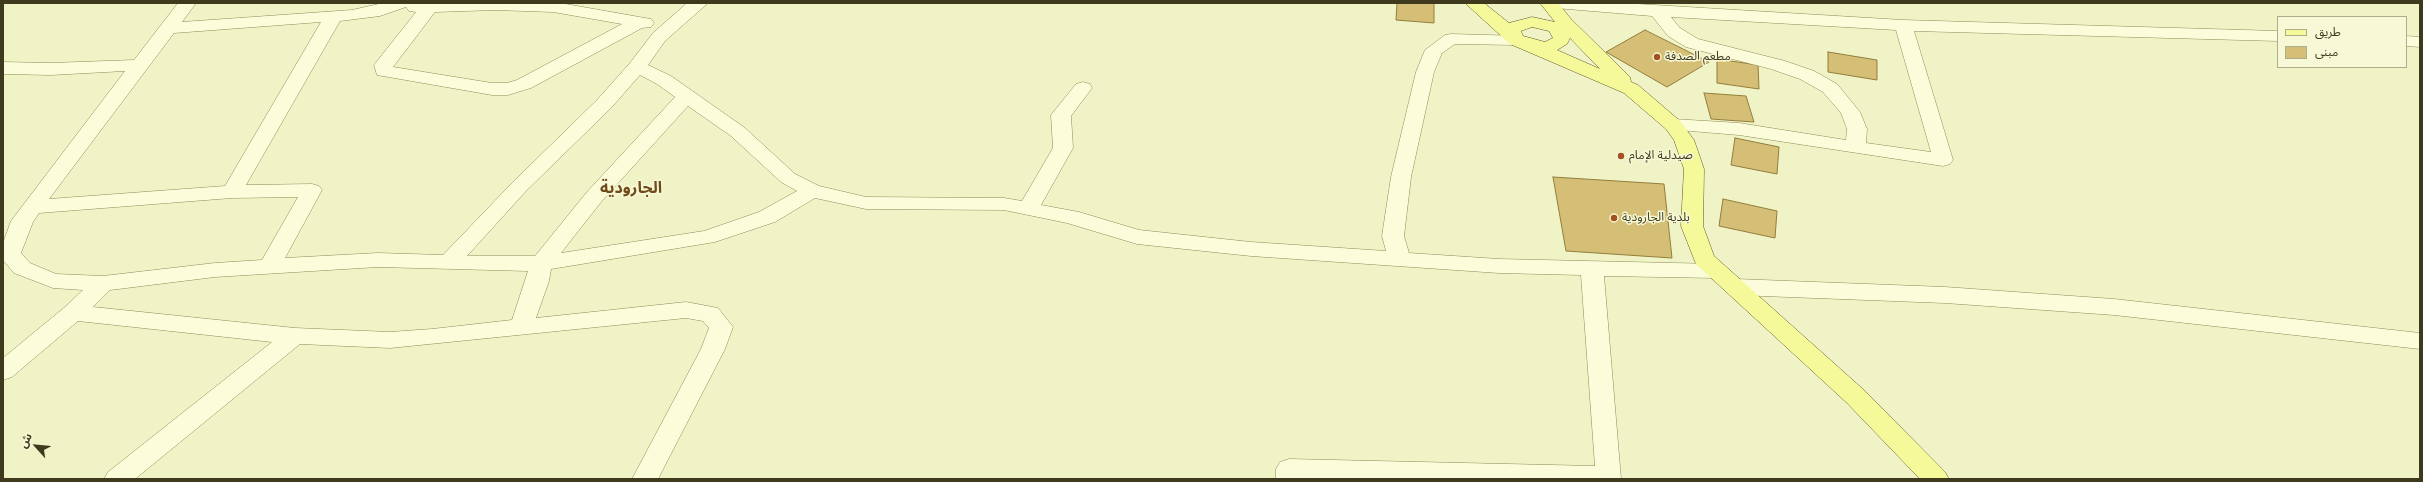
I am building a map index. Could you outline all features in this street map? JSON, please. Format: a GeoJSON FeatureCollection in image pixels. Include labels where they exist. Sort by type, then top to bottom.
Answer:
{"type":"FeatureCollection","features":[{"type":"Feature","properties":{"kind":"main road"},"geometry":{"type":"LineString","coordinates":[[1474,3],[1545,47],[1552,46],[1561,40]]}},
{"type":"Feature","properties":{"kind":"main road"},"geometry":{"type":"LineString","coordinates":[[1487,3],[1524,33],[1631,89]]}},
{"type":"Feature","properties":{"kind":"main road"},"geometry":{"type":"LineString","coordinates":[[1524,33],[1534,3]]}},
{"type":"Feature","properties":{"kind":"main road"},"geometry":{"type":"LineString","coordinates":[[1549,3],[1565,24],[1631,89],[1673,125],[1684,140],[1694,169],[1692,226],[1704,259],[1736,286],[1856,397],[1936,479]]}},
{"type":"Feature","properties":{"kind":"main road"},"geometry":{"type":"LineString","coordinates":[[1524,33],[1555,27],[1562,35],[1561,40]]}},
{"type":"Feature","properties":{"kind":"main road"},"geometry":{"type":"LineString","coordinates":[[1561,40],[1591,50]]}},
{"type":"Feature","properties":{"kind":"street"},"geometry":{"type":"LineString","coordinates":[[187,3],[22,221],[6,254],[22,268],[53,281],[103,283],[215,270],[378,260],[450,261],[502,264],[541,263],[714,235],[767,217],[812,191]]}},
{"type":"Feature","properties":{"kind":"street"},"geometry":{"type":"LineString","coordinates":[[450,261],[520,186],[604,104],[670,27],[699,3]]}},
{"type":"Feature","properties":{"kind":"street"},"geometry":{"type":"LineString","coordinates":[[1556,3],[1657,11],[1903,25],[2277,36]]}},
{"type":"Feature","properties":{"kind":"street"},"geometry":{"type":"LineString","coordinates":[[169,28],[374,12],[395,5],[495,5],[553,7],[670,27]]}},
{"type":"Feature","properties":{"kind":"street"},"geometry":{"type":"LineString","coordinates":[[430,6],[383,65],[384,71],[492,89],[508,89],[524,84],[639,22]]}},
{"type":"Feature","properties":{"kind":"street"},"geometry":{"type":"LineString","coordinates":[[1657,11],[1674,32],[1692,43],[1778,65],[1807,75],[1830,88],[1850,112],[1857,129],[1855,148]]}},
{"type":"Feature","properties":{"kind":"street"},"geometry":{"type":"LineString","coordinates":[[232,192],[334,16]]}},
{"type":"Feature","properties":{"kind":"street"},"geometry":{"type":"LineString","coordinates":[[1673,125],[1739,129],[1855,148],[1943,160],[1903,25]]}},
{"type":"Feature","properties":{"kind":"street"},"geometry":{"type":"LineString","coordinates":[[1400,260],[1392,236],[1401,178],[1425,72],[1434,50],[1451,39],[1524,33]]}},
{"type":"Feature","properties":{"kind":"street"},"geometry":{"type":"LineString","coordinates":[[2407,41],[2420,42]]}},
{"type":"Feature","properties":{"kind":"street"},"geometry":{"type":"LineString","coordinates":[[3,68],[51,69],[139,65]]}},
{"type":"Feature","properties":{"kind":"street"},"geometry":{"type":"LineString","coordinates":[[637,67],[664,80],[738,132],[788,178],[812,191],[866,203],[1004,204],[1071,217],[1137,237],[1251,249],[1400,260],[1592,269],[1717,271]]}},
{"type":"Feature","properties":{"kind":"street"},"geometry":{"type":"LineString","coordinates":[[1029,208],[1063,148],[1060,115],[1083,88]]}},
{"type":"Feature","properties":{"kind":"street"},"geometry":{"type":"LineString","coordinates":[[522,327],[538,280],[541,263],[594,197],[686,96]]}},
{"type":"Feature","properties":{"kind":"street"},"geometry":{"type":"LineString","coordinates":[[32,207],[232,192],[312,190],[270,266]]}},
{"type":"Feature","properties":{"kind":"street"},"geometry":{"type":"LineString","coordinates":[[1289,479],[1289,469],[1610,478],[1592,269]]}},
{"type":"Feature","properties":{"kind":"street"},"geometry":{"type":"LineString","coordinates":[[6,367],[73,313],[103,283]]}},
{"type":"Feature","properties":{"kind":"street"},"geometry":{"type":"LineString","coordinates":[[1736,286],[1944,295],[2114,307],[2420,341]]}},
{"type":"Feature","properties":{"kind":"street"},"geometry":{"type":"LineString","coordinates":[[73,313],[295,336],[390,340],[686,310],[710,314],[721,327],[713,349],[645,479]]}},
{"type":"Feature","properties":{"kind":"street"},"geometry":{"type":"LineString","coordinates":[[117,479],[295,336]]}},
{"type":"Feature","properties":{"kind":"building"},"geometry":{"type":"Polygon","coordinates":[[[1397,3],[1434,3],[1434,23],[1396,20],[1397,3]]]}},
{"type":"Feature","properties":{"kind":"building","name":"مطعم الصدفة"},"geometry":{"type":"Polygon","coordinates":[[[1645,30],[1709,62],[1667,87],[1606,52],[1645,30]]]}},
{"type":"Feature","properties":{"kind":"building"},"geometry":{"type":"Polygon","coordinates":[[[1828,52],[1877,60],[1877,80],[1828,72],[1828,52]]]}},
{"type":"Feature","properties":{"kind":"building"},"geometry":{"type":"Polygon","coordinates":[[[1717,59],[1758,65],[1759,89],[1717,83],[1717,59]]]}},
{"type":"Feature","properties":{"kind":"building"},"geometry":{"type":"Polygon","coordinates":[[[1704,93],[1746,96],[1754,122],[1711,119],[1704,93]]]}},
{"type":"Feature","properties":{"kind":"building"},"geometry":{"type":"Polygon","coordinates":[[[1735,138],[1779,147],[1777,174],[1731,165],[1735,138]]]}},
{"type":"Feature","properties":{"kind":"building","name":"بلدية الجارودية"},"geometry":{"type":"Polygon","coordinates":[[[1553,177],[1664,184],[1672,258],[1566,251],[1553,177]]]}},
{"type":"Feature","properties":{"kind":"building"},"geometry":{"type":"Polygon","coordinates":[[[1723,199],[1777,211],[1775,238],[1719,226],[1723,199]]]}},
{"type":"Feature","properties":{"kind":"place","name":"مطعم الصدفة"},"geometry":{"type":"Point","coordinates":[1657,57]}},
{"type":"Feature","properties":{"kind":"place","name":"صيدلية الإمام"},"geometry":{"type":"Point","coordinates":[1621,156]}},
{"type":"Feature","properties":{"kind":"place","name":"بلدية الجارودية"},"geometry":{"type":"Point","coordinates":[1614,218]}},
{"type":"Feature","properties":{"kind":"district","name":"الجارودية"},"geometry":{"type":"Point","coordinates":[631,188]}}]}
